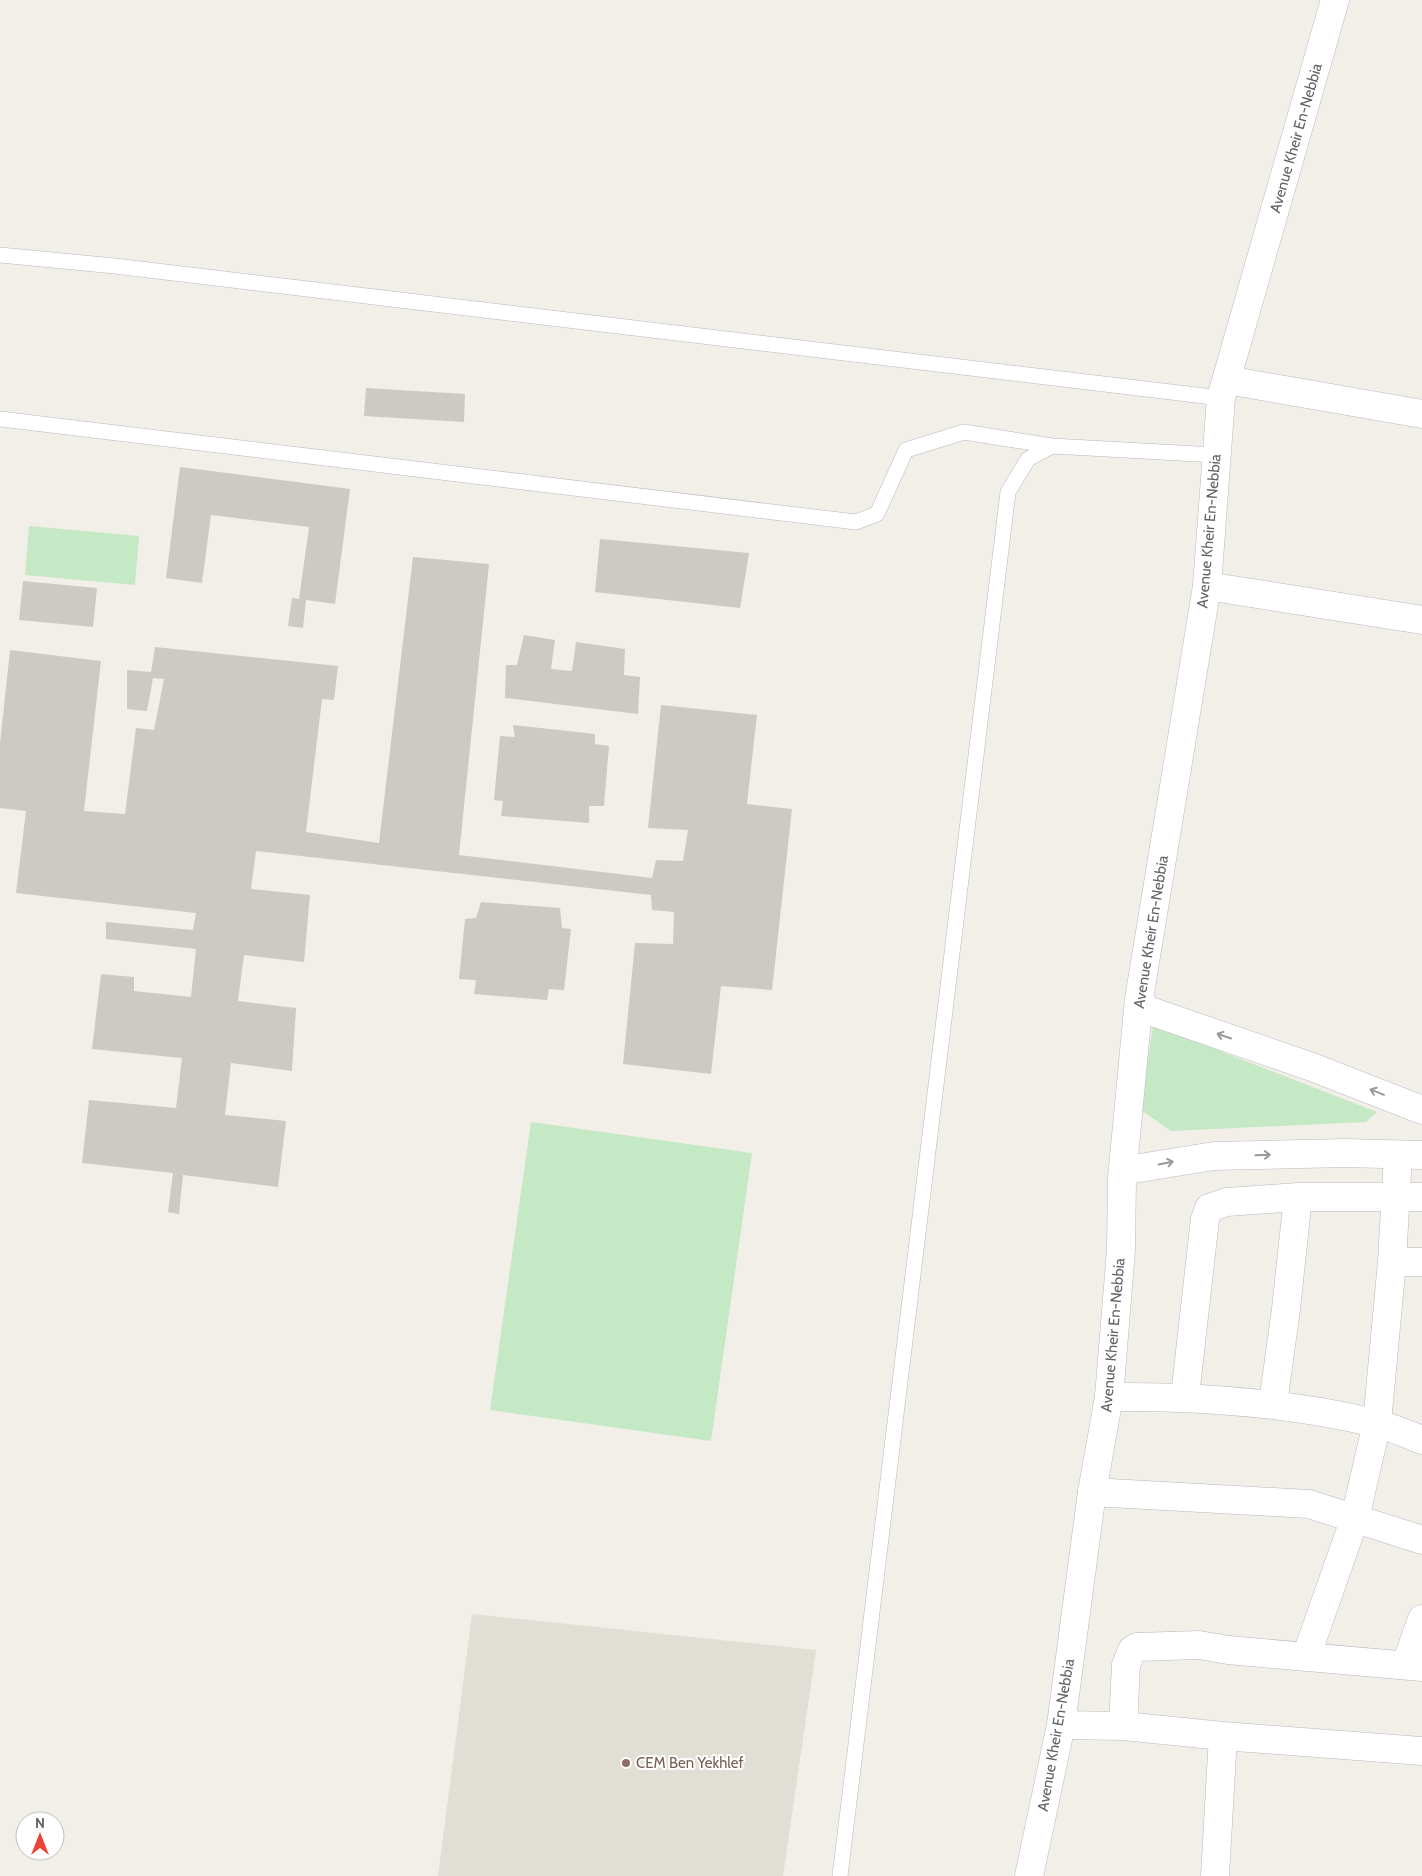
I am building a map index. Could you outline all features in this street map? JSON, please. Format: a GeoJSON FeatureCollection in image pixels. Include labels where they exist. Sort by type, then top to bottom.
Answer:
{"type":"FeatureCollection","features":[{"type":"Feature","properties":{"kind":"street","name":"Avenue Kheir En-Nebbia"},"geometry":{"type":"LineString","coordinates":[[1029,1876],[1061,1725],[1092,1492],[1109,1397],[1121,1250],[1122,1178],[1139,999],[1207,586],[1216,455],[1224,389],[1335,0]]}},
{"type":"Feature","properties":{"kind":"street"},"geometry":{"type":"LineString","coordinates":[[1224,389],[1422,414]]}},
{"type":"Feature","properties":{"kind":"street"},"geometry":{"type":"LineString","coordinates":[[1207,586],[1422,620]]}},
{"type":"Feature","properties":{"kind":"street"},"geometry":{"type":"LineString","coordinates":[[1139,999],[1147,1010],[1312,1067],[1422,1110]]}},
{"type":"Feature","properties":{"kind":"street"},"geometry":{"type":"LineString","coordinates":[[1122,1178],[1126,1170],[1214,1156],[1345,1153],[1410,1156],[1409,1196],[1392,1262],[1377,1423],[1355,1518],[1306,1656]]}},
{"type":"Feature","properties":{"kind":"street"},"geometry":{"type":"LineString","coordinates":[[1185,1396],[1207,1212],[1215,1204],[1298,1197],[1409,1196]]}},
{"type":"Feature","properties":{"kind":"street"},"geometry":{"type":"LineString","coordinates":[[1273,1403],[1286,1309],[1298,1197]]}},
{"type":"Feature","properties":{"kind":"street"},"geometry":{"type":"LineString","coordinates":[[1392,1262],[1422,1262]]}},
{"type":"Feature","properties":{"kind":"street"},"geometry":{"type":"LineString","coordinates":[[1109,1397],[1185,1396],[1273,1403],[1377,1423],[1422,1440]]}},
{"type":"Feature","properties":{"kind":"street"},"geometry":{"type":"LineString","coordinates":[[1092,1492],[1300,1503],[1355,1518],[1422,1540]]}},
{"type":"Feature","properties":{"kind":"street"},"geometry":{"type":"LineString","coordinates":[[1123,1726],[1126,1665],[1132,1650],[1137,1647],[1199,1645],[1414,1665],[1422,1619]]}},
{"type":"Feature","properties":{"kind":"street"},"geometry":{"type":"LineString","coordinates":[[1061,1725],[1123,1726],[1224,1736],[1422,1751]]}},
{"type":"Feature","properties":{"kind":"street"},"geometry":{"type":"LineString","coordinates":[[1215,1876],[1224,1736]]}},
{"type":"Feature","properties":{"kind":"lane"},"geometry":{"type":"LineString","coordinates":[[0,255],[135,268],[1224,389]]}},
{"type":"Feature","properties":{"kind":"lane"},"geometry":{"type":"LineString","coordinates":[[0,419],[856,522],[877,514],[906,450],[964,432],[1052,446],[1216,455]]}},
{"type":"Feature","properties":{"kind":"lane"},"geometry":{"type":"LineString","coordinates":[[840,1876],[1008,492],[1028,459],[1052,446]]}},
{"type":"Feature","properties":{"kind":"shaded area","name":"CEM Ben Yekhlef"},"geometry":{"type":"Polygon","coordinates":[[[472,1614],[816,1650],[783,1876],[438,1876],[472,1614]]]}},
{"type":"Feature","properties":{"kind":"green space"},"geometry":{"type":"Polygon","coordinates":[[[29,526],[139,536],[135,585],[25,575],[29,526]]]}},
{"type":"Feature","properties":{"kind":"green space"},"geometry":{"type":"Polygon","coordinates":[[[1153,1025],[1377,1112],[1366,1122],[1171,1131],[1141,1110],[1153,1025]]]}},
{"type":"Feature","properties":{"kind":"green space"},"geometry":{"type":"Polygon","coordinates":[[[531,1122],[752,1153],[711,1441],[490,1410],[531,1122]]]}},
{"type":"Feature","properties":{"kind":"building"},"geometry":{"type":"Polygon","coordinates":[[[366,388],[465,394],[464,422],[364,416],[366,388]]]}},
{"type":"Feature","properties":{"kind":"building"},"geometry":{"type":"Polygon","coordinates":[[[180,467],[350,489],[335,604],[306,600],[303,628],[288,626],[292,598],[299,599],[309,527],[211,515],[202,583],[166,578],[180,467]]]}},
{"type":"Feature","properties":{"kind":"building"},"geometry":{"type":"Polygon","coordinates":[[[600,539],[749,553],[740,608],[595,592],[600,539]]]}},
{"type":"Feature","properties":{"kind":"building"},"geometry":{"type":"Polygon","coordinates":[[[413,557],[489,564],[459,855],[652,878],[656,860],[683,861],[688,830],[648,828],[661,705],[757,715],[747,804],[792,809],[772,990],[721,986],[711,1074],[623,1064],[635,943],[673,944],[674,912],[652,910],[651,895],[256,851],[251,889],[310,895],[304,962],[244,955],[238,1001],[296,1008],[292,1071],[231,1063],[225,1115],[286,1121],[278,1187],[183,1175],[179,1214],[168,1212],[173,1173],[82,1163],[89,1100],[176,1108],[182,1058],[92,1049],[101,974],[134,977],[134,991],[191,997],[196,949],[106,939],[106,922],[193,930],[196,913],[16,893],[26,811],[0,808],[0,743],[10,650],[101,661],[84,811],[125,814],[136,728],[154,730],[164,679],[153,678],[147,711],[127,709],[127,670],[151,672],[155,647],[338,666],[334,700],[322,699],[306,832],[379,843],[413,557]]]}},
{"type":"Feature","properties":{"kind":"building"},"geometry":{"type":"Polygon","coordinates":[[[23,581],[97,588],[93,627],[19,620],[23,581]]]}},
{"type":"Feature","properties":{"kind":"building"},"geometry":{"type":"Polygon","coordinates":[[[524,635],[555,640],[551,669],[572,671],[576,642],[625,649],[624,675],[640,677],[638,714],[505,698],[506,665],[517,665],[524,635]]]}},
{"type":"Feature","properties":{"kind":"building"},"geometry":{"type":"Polygon","coordinates":[[[513,725],[595,734],[595,744],[609,746],[604,806],[589,806],[589,823],[501,816],[503,801],[494,800],[500,736],[515,737],[513,725]]]}},
{"type":"Feature","properties":{"kind":"building"},"geometry":{"type":"Polygon","coordinates":[[[481,902],[560,908],[562,928],[571,929],[564,990],[549,989],[547,1000],[474,994],[476,980],[459,979],[465,919],[476,918],[481,902]]]}},
{"type":"Feature","properties":{"kind":"place","name":"CEM Ben Yekhlef"},"geometry":{"type":"Point","coordinates":[626,1763]}}]}
